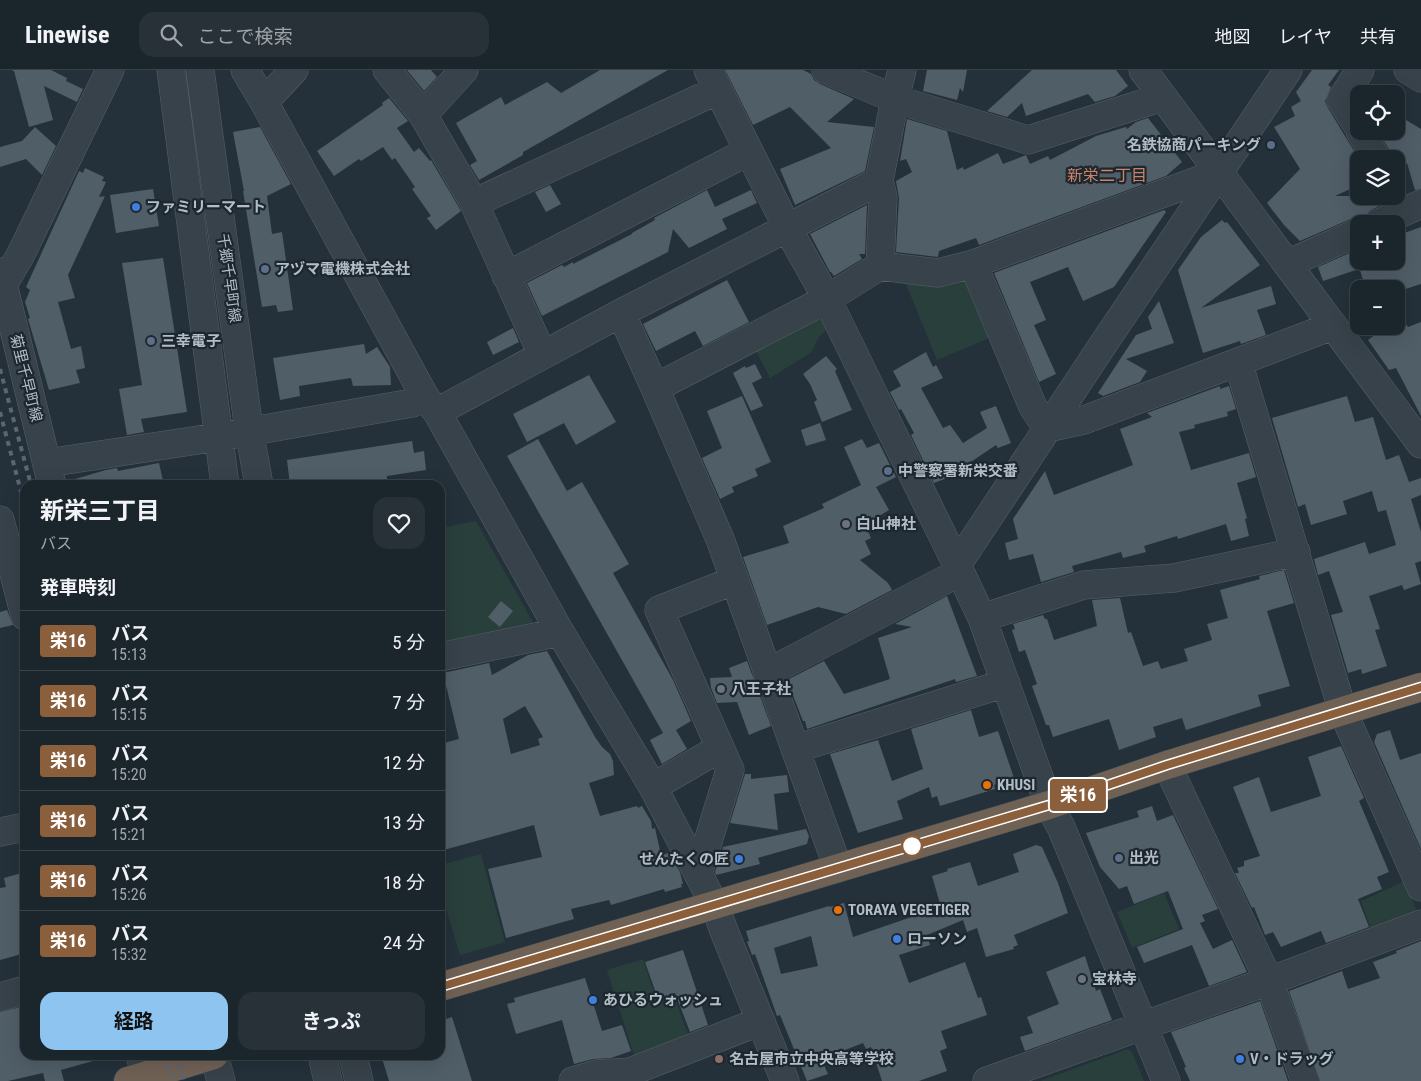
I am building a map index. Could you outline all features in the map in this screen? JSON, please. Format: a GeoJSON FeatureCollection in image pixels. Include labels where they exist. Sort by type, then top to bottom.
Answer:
{"type":"FeatureCollection","features":[{"type":"Feature","properties":{"kind":"highway"},"geometry":{"type":"LineString","coordinates":[[445,986],[1049,805],[1167,765],[1421,687]]}},
{"type":"Feature","properties":{"kind":"highway"},"geometry":{"type":"LineString","coordinates":[[140,1073],[191,1060]]}},
{"type":"Feature","properties":{"kind":"street"},"geometry":{"type":"LineString","coordinates":[[1,281],[20,256],[110,70]]}},
{"type":"Feature","properties":{"kind":"street","name":"千郷千早町線"},"geometry":{"type":"LineString","coordinates":[[171,70],[224,480]]}},
{"type":"Feature","properties":{"kind":"street","name":"千郷千早町線"},"geometry":{"type":"LineString","coordinates":[[200,70],[257,480]]}},
{"type":"Feature","properties":{"kind":"street"},"geometry":{"type":"LineString","coordinates":[[245,70],[560,632],[653,787],[715,906],[785,1081]]}},
{"type":"Feature","properties":{"kind":"street"},"geometry":{"type":"LineString","coordinates":[[264,102],[294,70]]}},
{"type":"Feature","properties":{"kind":"street"},"geometry":{"type":"LineString","coordinates":[[386,70],[422,115],[474,203],[542,354]]}},
{"type":"Feature","properties":{"kind":"street"},"geometry":{"type":"LineString","coordinates":[[422,115],[464,70]]}},
{"type":"Feature","properties":{"kind":"street"},"geometry":{"type":"LineString","coordinates":[[826,70],[895,99],[1028,140],[1163,97]]}},
{"type":"Feature","properties":{"kind":"street"},"geometry":{"type":"LineString","coordinates":[[880,266],[883,197],[879,181],[902,70]]}},
{"type":"Feature","properties":{"kind":"street"},"geometry":{"type":"LineString","coordinates":[[1143,70],[1421,444]]}},
{"type":"Feature","properties":{"kind":"street"},"geometry":{"type":"LineString","coordinates":[[767,673],[959,568],[1047,428],[1288,70]]}},
{"type":"Feature","properties":{"kind":"street"},"geometry":{"type":"LineString","coordinates":[[1350,85],[1360,70]]}},
{"type":"Feature","properties":{"kind":"street"},"geometry":{"type":"LineString","coordinates":[[1408,70],[1421,78]]}},
{"type":"Feature","properties":{"kind":"street"},"geometry":{"type":"LineString","coordinates":[[474,203],[713,80],[788,229],[827,300],[982,618],[1049,805],[1061,827],[1166,1081]]}},
{"type":"Feature","properties":{"kind":"street"},"geometry":{"type":"LineString","coordinates":[[1350,86],[1341,100],[1350,114]]}},
{"type":"Feature","properties":{"kind":"street"},"geometry":{"type":"LineString","coordinates":[[506,276],[749,150]]}},
{"type":"Feature","properties":{"kind":"street"},"geometry":{"type":"LineString","coordinates":[[655,388],[827,300],[880,266],[938,273],[973,264],[1218,173]]}},
{"type":"Feature","properties":{"kind":"street"},"geometry":{"type":"LineString","coordinates":[[49,474],[249,430],[412,403],[431,404],[542,354],[879,181]]}},
{"type":"Feature","properties":{"kind":"street"},"geometry":{"type":"LineString","coordinates":[[1389,215],[1408,201]]}},
{"type":"Feature","properties":{"kind":"street"},"geometry":{"type":"LineString","coordinates":[[1286,264],[1350,236]]}},
{"type":"Feature","properties":{"kind":"street"},"geometry":{"type":"LineString","coordinates":[[973,264],[1033,407],[1047,428]]}},
{"type":"Feature","properties":{"kind":"street","name":"菊里千早町線"},"geometry":{"type":"LineString","coordinates":[[1,281],[49,474]]}},
{"type":"Feature","properties":{"kind":"street"},"geometry":{"type":"LineString","coordinates":[[621,313],[720,540],[838,868]]}},
{"type":"Feature","properties":{"kind":"street"},"geometry":{"type":"LineString","coordinates":[[1047,428],[1084,420],[1332,326]]}},
{"type":"Feature","properties":{"kind":"street"},"geometry":{"type":"LineString","coordinates":[[1238,362],[1344,712],[1421,887]]}},
{"type":"Feature","properties":{"kind":"street"},"geometry":{"type":"LineString","coordinates":[[0,520],[20,597]]}},
{"type":"Feature","properties":{"kind":"street"},"geometry":{"type":"LineString","coordinates":[[982,618],[1084,584],[1174,578],[1296,552]]}},
{"type":"Feature","properties":{"kind":"street"},"geometry":{"type":"LineString","coordinates":[[698,874],[730,770],[658,610],[735,580]]}},
{"type":"Feature","properties":{"kind":"street"},"geometry":{"type":"LineString","coordinates":[[445,657],[560,632]]}},
{"type":"Feature","properties":{"kind":"street"},"geometry":{"type":"LineString","coordinates":[[795,749],[1006,683]]}},
{"type":"Feature","properties":{"kind":"street"},"geometry":{"type":"LineString","coordinates":[[653,787],[720,748]]}},
{"type":"Feature","properties":{"kind":"street"},"geometry":{"type":"LineString","coordinates":[[1167,765],[1269,981],[1305,1081]]}},
{"type":"Feature","properties":{"kind":"street"},"geometry":{"type":"LineString","coordinates":[[0,832],[20,828]]}},
{"type":"Feature","properties":{"kind":"street"},"geometry":{"type":"LineString","coordinates":[[987,1081],[1269,981],[1421,924]]}},
{"type":"Feature","properties":{"kind":"street"},"geometry":{"type":"LineString","coordinates":[[0,997],[20,991]]}},
{"type":"Feature","properties":{"kind":"street"},"geometry":{"type":"LineString","coordinates":[[573,1081],[597,1074],[630,1072],[761,1021]]}},
{"type":"Feature","properties":{"kind":"street"},"geometry":{"type":"LineString","coordinates":[[209,1060],[221,1081]]}},
{"type":"Feature","properties":{"kind":"street"},"geometry":{"type":"LineString","coordinates":[[323,1060],[328,1081]]}},
{"type":"Feature","properties":{"kind":"street"},"geometry":{"type":"LineString","coordinates":[[354,1060],[359,1081]]}},
{"type":"Feature","properties":{"kind":"green space"},"geometry":{"type":"Polygon","coordinates":[[[903,277],[961,277],[971,282],[994,336],[937,360],[903,277]]]}},
{"type":"Feature","properties":{"kind":"green space"},"geometry":{"type":"Polygon","coordinates":[[[821,316],[828,328],[818,338],[812,352],[770,378],[754,347],[821,316]]]}},
{"type":"Feature","properties":{"kind":"green space"},"geometry":{"type":"Polygon","coordinates":[[[476,521],[533,622],[529,631],[445,648],[445,527],[476,521]]]}},
{"type":"Feature","properties":{"kind":"green space"},"geometry":{"type":"Polygon","coordinates":[[[481,854],[505,942],[460,955],[445,906],[445,864],[481,854]]]}},
{"type":"Feature","properties":{"kind":"green space"},"geometry":{"type":"Polygon","coordinates":[[[1405,881],[1416,909],[1413,916],[1371,930],[1361,901],[1405,881]]]}},
{"type":"Feature","properties":{"kind":"green space"},"geometry":{"type":"Polygon","coordinates":[[[1164,893],[1179,929],[1132,948],[1117,912],[1164,893]]]}},
{"type":"Feature","properties":{"kind":"green space"},"geometry":{"type":"Polygon","coordinates":[[[643,959],[657,1002],[674,996],[691,1043],[637,1065],[607,970],[643,959]]]}},
{"type":"Feature","properties":{"kind":"green space"},"geometry":{"type":"Polygon","coordinates":[[[1128,1049],[1132,1052],[1144,1081],[1040,1081],[1128,1049]]]}},
{"type":"Feature","properties":{"kind":"building"},"geometry":{"type":"Polygon","coordinates":[[[11,70],[51,70],[67,78],[66,81],[83,89],[77,102],[44,86],[53,120],[29,127],[14,71],[11,70]]]}},
{"type":"Feature","properties":{"kind":"building"},"geometry":{"type":"Polygon","coordinates":[[[407,70],[431,70],[437,77],[424,91],[407,70]]]}},
{"type":"Feature","properties":{"kind":"building"},"geometry":{"type":"Polygon","coordinates":[[[600,70],[668,70],[523,152],[523,155],[479,180],[470,165],[477,161],[456,123],[501,97],[505,105],[547,82],[561,93],[600,70]]]}},
{"type":"Feature","properties":{"kind":"building"},"geometry":{"type":"Polygon","coordinates":[[[725,70],[803,70],[811,74],[814,80],[820,84],[854,99],[827,122],[874,127],[865,171],[795,205],[780,169],[831,148],[790,107],[753,125],[725,70]]]}},
{"type":"Feature","properties":{"kind":"building"},"geometry":{"type":"Polygon","coordinates":[[[927,70],[967,70],[963,92],[960,88],[957,100],[923,91],[927,70]]]}},
{"type":"Feature","properties":{"kind":"building"},"geometry":{"type":"Polygon","coordinates":[[[1032,70],[1116,70],[1128,86],[1115,96],[1095,102],[1088,94],[1026,116],[1022,103],[1007,117],[987,111],[1032,70]]]}},
{"type":"Feature","properties":{"kind":"building"},"geometry":{"type":"Polygon","coordinates":[[[1312,70],[1339,70],[1328,85],[1331,87],[1325,101],[1354,150],[1350,150],[1350,189],[1335,196],[1350,196],[1350,205],[1381,205],[1365,215],[1350,215],[1350,219],[1300,241],[1284,225],[1267,203],[1300,169],[1274,127],[1295,116],[1291,107],[1301,101],[1296,92],[1312,70]]]}},
{"type":"Feature","properties":{"kind":"building"},"geometry":{"type":"Polygon","coordinates":[[[389,98],[408,121],[397,128],[414,152],[419,148],[431,160],[461,211],[436,230],[427,218],[431,216],[412,189],[415,187],[395,158],[392,160],[383,147],[361,161],[359,159],[334,176],[317,151],[383,105],[382,103],[389,98]]]}},
{"type":"Feature","properties":{"kind":"building"},"geometry":{"type":"Polygon","coordinates":[[[1148,118],[1182,162],[1166,176],[979,245],[976,238],[939,251],[938,257],[896,252],[899,198],[896,181],[912,172],[906,159],[900,161],[907,119],[947,131],[957,170],[963,167],[964,170],[998,153],[1003,164],[1026,155],[1030,164],[1048,156],[1050,160],[1096,136],[1126,127],[1127,129],[1136,122],[1148,118]]]}},
{"type":"Feature","properties":{"kind":"building"},"geometry":{"type":"Polygon","coordinates":[[[1405,119],[1421,129],[1421,189],[1415,190],[1407,163],[1405,164],[1405,150],[1389,150],[1383,140],[1405,140],[1405,119]]]}},
{"type":"Feature","properties":{"kind":"building"},"geometry":{"type":"Polygon","coordinates":[[[35,127],[56,146],[42,175],[26,159],[0,167],[0,147],[22,141],[35,127]]]}},
{"type":"Feature","properties":{"kind":"building"},"geometry":{"type":"Polygon","coordinates":[[[260,127],[291,184],[267,196],[272,234],[282,232],[293,310],[278,312],[276,305],[262,307],[233,132],[260,127]]]}},
{"type":"Feature","properties":{"kind":"building"},"geometry":{"type":"Polygon","coordinates":[[[85,168],[104,177],[102,181],[106,182],[99,197],[105,196],[68,275],[75,298],[58,302],[71,349],[81,346],[85,368],[76,370],[80,383],[49,390],[28,319],[30,318],[25,302],[30,290],[26,287],[79,171],[83,173],[85,168]]]}},
{"type":"Feature","properties":{"kind":"building"},"geometry":{"type":"Polygon","coordinates":[[[550,185],[561,204],[546,212],[535,192],[550,185]]]}},
{"type":"Feature","properties":{"kind":"building"},"geometry":{"type":"Polygon","coordinates":[[[153,189],[159,226],[116,233],[110,195],[153,189]]]}},
{"type":"Feature","properties":{"kind":"building"},"geometry":{"type":"Polygon","coordinates":[[[707,190],[715,207],[751,190],[757,203],[722,219],[727,229],[689,248],[673,229],[668,252],[542,316],[527,283],[562,265],[564,267],[573,262],[573,264],[632,234],[655,220],[654,218],[707,190]]]}},
{"type":"Feature","properties":{"kind":"building"},"geometry":{"type":"Polygon","coordinates":[[[867,205],[865,254],[859,254],[862,259],[834,276],[810,234],[867,205]]]}},
{"type":"Feature","properties":{"kind":"building"},"geometry":{"type":"Polygon","coordinates":[[[1164,210],[1166,212],[1114,287],[1083,301],[1068,267],[1030,282],[1046,320],[1034,325],[1056,374],[1039,382],[994,273],[1164,210]]]}},
{"type":"Feature","properties":{"kind":"building"},"geometry":{"type":"Polygon","coordinates":[[[1222,220],[1225,223],[1227,222],[1260,265],[1201,308],[1271,286],[1276,304],[1257,310],[1266,335],[1241,344],[1240,341],[1203,353],[1178,270],[1201,237],[1222,220]]]}},
{"type":"Feature","properties":{"kind":"building"},"geometry":{"type":"Polygon","coordinates":[[[1421,227],[1421,284],[1405,289],[1405,280],[1363,280],[1360,270],[1405,270],[1405,233],[1421,227]]]}},
{"type":"Feature","properties":{"kind":"building"},"geometry":{"type":"Polygon","coordinates":[[[1350,253],[1350,270],[1356,270],[1323,281],[1318,267],[1350,253]]]}},
{"type":"Feature","properties":{"kind":"building"},"geometry":{"type":"Polygon","coordinates":[[[163,258],[187,412],[141,419],[144,432],[127,435],[119,389],[142,385],[122,263],[163,258]]]}},
{"type":"Feature","properties":{"kind":"building"},"geometry":{"type":"Polygon","coordinates":[[[727,280],[749,322],[703,346],[695,331],[656,351],[643,324],[727,280]]]}},
{"type":"Feature","properties":{"kind":"building"},"geometry":{"type":"Polygon","coordinates":[[[1159,301],[1174,343],[1126,359],[1147,371],[1140,382],[1103,396],[1098,393],[1136,335],[1152,329],[1148,317],[1159,301]]]}},
{"type":"Feature","properties":{"kind":"building"},"geometry":{"type":"Polygon","coordinates":[[[1421,322],[1421,416],[1396,368],[1389,370],[1368,340],[1375,335],[1405,335],[1405,323],[1408,327],[1421,322]]]}},
{"type":"Feature","properties":{"kind":"building"},"geometry":{"type":"Polygon","coordinates":[[[513,328],[519,342],[493,355],[487,342],[513,328]]]}},
{"type":"Feature","properties":{"kind":"building"},"geometry":{"type":"Polygon","coordinates":[[[364,344],[366,354],[377,347],[390,367],[391,385],[353,386],[351,378],[299,386],[300,396],[280,400],[273,358],[364,344]]]}},
{"type":"Feature","properties":{"kind":"building"},"geometry":{"type":"Polygon","coordinates":[[[926,352],[933,367],[936,365],[943,378],[921,388],[943,428],[950,425],[963,443],[987,428],[980,412],[996,406],[1011,443],[998,448],[996,445],[947,478],[934,483],[911,435],[914,433],[890,392],[901,386],[893,371],[926,352]]]}},
{"type":"Feature","properties":{"kind":"building"},"geometry":{"type":"Polygon","coordinates":[[[826,356],[837,369],[835,371],[852,410],[822,422],[814,402],[817,400],[803,374],[826,356]]]}},
{"type":"Feature","properties":{"kind":"building"},"geometry":{"type":"Polygon","coordinates":[[[755,364],[762,378],[752,383],[763,406],[751,411],[733,373],[745,366],[746,368],[755,364]]]}},
{"type":"Feature","properties":{"kind":"building"},"geometry":{"type":"Polygon","coordinates":[[[589,375],[616,422],[576,445],[564,423],[527,442],[513,414],[589,375]]]}},
{"type":"Feature","properties":{"kind":"building"},"geometry":{"type":"Polygon","coordinates":[[[1220,386],[1220,389],[1229,386],[1236,409],[1227,412],[1228,416],[1194,425],[1195,428],[1179,432],[1191,470],[1249,453],[1256,477],[1237,483],[1247,518],[1245,519],[1249,536],[1231,541],[1226,524],[1178,539],[1177,536],[1144,546],[1146,552],[1123,558],[1121,552],[1072,566],[1074,572],[1041,582],[1033,554],[1009,560],[1005,543],[1018,539],[1013,519],[1045,471],[1054,495],[1133,465],[1120,429],[1152,417],[1147,413],[1220,386]]]}},
{"type":"Feature","properties":{"kind":"building"},"geometry":{"type":"Polygon","coordinates":[[[742,396],[771,462],[755,469],[758,476],[732,487],[734,492],[720,499],[702,458],[722,448],[707,411],[742,396]]]}},
{"type":"Feature","properties":{"kind":"building"},"geometry":{"type":"Polygon","coordinates":[[[1347,396],[1355,422],[1373,417],[1386,460],[1399,455],[1409,482],[1421,478],[1421,495],[1411,499],[1421,532],[1421,561],[1415,563],[1421,584],[1404,590],[1402,585],[1369,596],[1380,629],[1375,630],[1387,666],[1362,674],[1361,669],[1348,673],[1331,615],[1343,612],[1329,571],[1318,575],[1314,559],[1365,542],[1369,554],[1396,545],[1386,510],[1378,512],[1372,491],[1343,501],[1347,514],[1311,525],[1305,504],[1298,507],[1272,418],[1347,396]]]}},
{"type":"Feature","properties":{"kind":"building"},"geometry":{"type":"Polygon","coordinates":[[[820,423],[826,440],[806,446],[801,430],[820,423]]]}},
{"type":"Feature","properties":{"kind":"building"},"geometry":{"type":"Polygon","coordinates":[[[538,439],[567,491],[582,482],[629,564],[613,573],[673,680],[691,721],[676,730],[687,749],[662,764],[650,740],[663,733],[507,456],[538,439]]]}},
{"type":"Feature","properties":{"kind":"building"},"geometry":{"type":"Polygon","coordinates":[[[862,439],[867,448],[879,443],[896,477],[876,487],[889,510],[871,521],[873,526],[867,529],[871,538],[865,541],[871,554],[860,560],[888,583],[892,590],[846,614],[818,607],[767,625],[743,557],[789,543],[783,526],[824,508],[822,504],[861,485],[844,447],[862,439]]]}},
{"type":"Feature","properties":{"kind":"building"},"geometry":{"type":"Polygon","coordinates":[[[412,441],[414,453],[424,451],[426,470],[387,476],[387,479],[381,480],[289,480],[287,460],[412,441]]]}},
{"type":"Feature","properties":{"kind":"building"},"geometry":{"type":"Polygon","coordinates":[[[159,463],[163,480],[71,480],[106,470],[117,468],[118,471],[159,463]]]}},
{"type":"Feature","properties":{"kind":"building"},"geometry":{"type":"Polygon","coordinates":[[[1284,570],[1294,603],[1267,611],[1290,686],[1258,695],[1261,706],[1186,730],[1182,718],[1153,727],[1156,737],[1119,750],[1109,719],[1053,737],[1049,725],[1046,725],[1032,686],[1037,684],[1025,650],[1019,652],[1012,630],[1015,629],[1013,624],[1043,615],[1047,619],[1054,640],[1097,626],[1092,600],[1120,598],[1128,633],[1131,632],[1143,666],[1158,661],[1161,669],[1188,661],[1184,649],[1212,640],[1207,624],[1228,618],[1220,590],[1260,579],[1259,576],[1284,570]]]}},
{"type":"Feature","properties":{"kind":"building"},"geometry":{"type":"Polygon","coordinates":[[[947,596],[977,676],[956,682],[955,679],[807,729],[787,680],[824,661],[844,694],[890,679],[878,638],[912,627],[895,624],[947,596]]]}},
{"type":"Feature","properties":{"kind":"building"},"geometry":{"type":"Polygon","coordinates":[[[501,601],[513,611],[500,627],[488,617],[501,601]]]}},
{"type":"Feature","properties":{"kind":"building"},"geometry":{"type":"Polygon","coordinates":[[[7,610],[13,625],[0,628],[0,612],[7,610]]]}},
{"type":"Feature","properties":{"kind":"building"},"geometry":{"type":"Polygon","coordinates":[[[547,651],[595,737],[610,754],[613,761],[614,775],[589,783],[600,816],[642,806],[651,821],[652,829],[655,828],[661,855],[669,853],[680,872],[682,887],[665,892],[664,889],[611,905],[609,900],[571,909],[574,919],[506,938],[488,869],[542,857],[534,825],[445,850],[445,743],[459,739],[445,681],[445,673],[489,663],[492,675],[528,655],[547,651]],[[525,706],[503,719],[511,754],[540,745],[538,739],[543,737],[525,706]]]}},
{"type":"Feature","properties":{"kind":"building"},"geometry":{"type":"Polygon","coordinates":[[[747,661],[771,726],[749,735],[737,702],[717,703],[711,688],[710,678],[732,677],[729,668],[747,661]]]}},
{"type":"Feature","properties":{"kind":"building"},"geometry":{"type":"Polygon","coordinates":[[[971,710],[979,737],[998,731],[1014,778],[994,785],[995,789],[940,806],[937,796],[932,798],[929,787],[897,801],[903,819],[858,833],[830,754],[878,740],[892,781],[923,769],[911,729],[971,710]]]}},
{"type":"Feature","properties":{"kind":"building"},"geometry":{"type":"Polygon","coordinates":[[[1390,730],[1400,760],[1421,753],[1421,849],[1374,742],[1377,734],[1390,730]]]}},
{"type":"Feature","properties":{"kind":"building"},"geometry":{"type":"Polygon","coordinates":[[[1341,746],[1364,798],[1359,801],[1389,872],[1377,877],[1382,889],[1358,899],[1369,927],[1326,943],[1321,931],[1281,947],[1273,932],[1265,935],[1254,907],[1252,908],[1235,873],[1239,873],[1237,868],[1244,866],[1244,861],[1260,856],[1233,787],[1259,777],[1271,812],[1321,796],[1308,757],[1341,746]]]}},
{"type":"Feature","properties":{"kind":"building"},"geometry":{"type":"Polygon","coordinates":[[[745,774],[751,774],[751,779],[787,775],[789,792],[774,794],[778,830],[730,823],[745,774]]]}},
{"type":"Feature","properties":{"kind":"building"},"geometry":{"type":"Polygon","coordinates":[[[1152,806],[1157,821],[1173,815],[1218,909],[1202,915],[1205,921],[1200,923],[1213,949],[1232,940],[1247,972],[1209,986],[1192,945],[1144,963],[1137,947],[1183,929],[1168,891],[1134,904],[1127,886],[1119,889],[1100,867],[1086,833],[1139,817],[1137,811],[1152,806]]]}},
{"type":"Feature","properties":{"kind":"building"},"geometry":{"type":"Polygon","coordinates":[[[806,829],[809,836],[807,844],[758,858],[760,864],[716,875],[715,872],[723,847],[806,829]]]}},
{"type":"Feature","properties":{"kind":"building"},"geometry":{"type":"Polygon","coordinates":[[[1036,845],[1042,847],[1058,883],[1068,913],[1014,935],[1018,945],[1013,947],[1014,949],[986,957],[977,928],[967,932],[963,920],[927,935],[930,945],[899,955],[909,983],[965,962],[978,998],[981,997],[987,1015],[941,1031],[947,1048],[940,1051],[947,1071],[919,1081],[882,1081],[871,1047],[866,1049],[863,1043],[827,1057],[829,1063],[824,1065],[828,1074],[807,1081],[780,1015],[777,1016],[755,954],[752,955],[747,942],[749,941],[746,931],[844,903],[853,937],[941,907],[932,876],[948,871],[947,869],[970,862],[978,886],[1019,872],[1013,854],[1036,845]],[[811,936],[774,948],[781,974],[818,966],[811,936]]]}},
{"type":"Feature","properties":{"kind":"building"},"geometry":{"type":"Polygon","coordinates":[[[20,873],[20,954],[0,960],[0,888],[6,887],[4,878],[20,873]]]}},
{"type":"Feature","properties":{"kind":"building"},"geometry":{"type":"Polygon","coordinates":[[[1421,941],[1421,1081],[1320,1081],[1289,991],[1342,971],[1348,989],[1380,978],[1373,962],[1421,941]]]}},
{"type":"Feature","properties":{"kind":"building"},"geometry":{"type":"Polygon","coordinates":[[[683,950],[708,1025],[690,1032],[675,993],[658,999],[645,962],[683,950]]]}},
{"type":"Feature","properties":{"kind":"building"},"geometry":{"type":"Polygon","coordinates":[[[1085,956],[1096,991],[1100,989],[1112,1020],[1025,1051],[1020,1037],[1033,1033],[1027,1017],[1059,1004],[1046,972],[1085,956]]]}},
{"type":"Feature","properties":{"kind":"building"},"geometry":{"type":"Polygon","coordinates":[[[585,978],[602,1031],[622,1025],[631,1051],[611,1058],[593,1059],[574,1064],[562,1020],[516,1034],[507,1004],[515,1002],[514,998],[585,978]]]}},
{"type":"Feature","properties":{"kind":"building"},"geometry":{"type":"Polygon","coordinates":[[[1260,1001],[1288,1081],[1190,1081],[1171,1032],[1260,1001]]]}},
{"type":"Feature","properties":{"kind":"building"},"geometry":{"type":"Polygon","coordinates":[[[20,1007],[20,1060],[96,1060],[61,1070],[64,1081],[45,1081],[43,1073],[0,1081],[0,1012],[20,1007]]]}},
{"type":"Feature","properties":{"kind":"building"},"geometry":{"type":"Polygon","coordinates":[[[452,1017],[472,1081],[389,1081],[383,1060],[445,1060],[445,1019],[452,1017]]]}},
{"type":"Feature","properties":{"kind":"railway"},"geometry":{"type":"LineString","coordinates":[[0,369],[30,480]]}},
{"type":"Feature","properties":{"kind":"railway"},"geometry":{"type":"LineString","coordinates":[[0,412],[20,488]]}},
{"type":"Feature","properties":{"kind":"railway"},"geometry":{"type":"LineString","coordinates":[[167,1060],[172,1081]]}},
{"type":"Feature","properties":{"kind":"railway"},"geometry":{"type":"LineString","coordinates":[[179,1060],[184,1081]]}},
{"type":"Feature","properties":{"kind":"bus line","name":"栄16"},"geometry":{"type":"LineString","coordinates":[[445,986],[1049,805],[1167,765],[1421,687]]}},
{"type":"Feature","properties":{"kind":"place","name":"名鉄協商パーキング"},"geometry":{"type":"Point","coordinates":[1271,145]}},
{"type":"Feature","properties":{"kind":"place","name":"ファミリーマート"},"geometry":{"type":"Point","coordinates":[136,207]}},
{"type":"Feature","properties":{"kind":"place","name":"アヅマ電機株式会社"},"geometry":{"type":"Point","coordinates":[265,269]}},
{"type":"Feature","properties":{"kind":"place","name":"三幸電子"},"geometry":{"type":"Point","coordinates":[151,341]}},
{"type":"Feature","properties":{"kind":"place","name":"中警察署新栄交番"},"geometry":{"type":"Point","coordinates":[888,471]}},
{"type":"Feature","properties":{"kind":"place","name":"白山神社"},"geometry":{"type":"Point","coordinates":[846,524]}},
{"type":"Feature","properties":{"kind":"place","name":"八王子社"},"geometry":{"type":"Point","coordinates":[721,689]}},
{"type":"Feature","properties":{"kind":"place","name":"KHUSI"},"geometry":{"type":"Point","coordinates":[987,785]}},
{"type":"Feature","properties":{"kind":"place","name":"出光"},"geometry":{"type":"Point","coordinates":[1119,858]}},
{"type":"Feature","properties":{"kind":"place","name":"せんたくの匠"},"geometry":{"type":"Point","coordinates":[739,859]}},
{"type":"Feature","properties":{"kind":"place","name":"TORAYA VEGETIGER"},"geometry":{"type":"Point","coordinates":[838,910]}},
{"type":"Feature","properties":{"kind":"place","name":"ローソン"},"geometry":{"type":"Point","coordinates":[897,939]}},
{"type":"Feature","properties":{"kind":"place","name":"宝林寺"},"geometry":{"type":"Point","coordinates":[1082,979]}},
{"type":"Feature","properties":{"kind":"place","name":"あひるウォッシュ"},"geometry":{"type":"Point","coordinates":[593,1000]}},
{"type":"Feature","properties":{"kind":"place","name":"名古屋市立中央高等学校"},"geometry":{"type":"Point","coordinates":[719,1059]}},
{"type":"Feature","properties":{"kind":"place","name":"V・ドラッグ"},"geometry":{"type":"Point","coordinates":[1240,1059]}},
{"type":"Feature","properties":{"kind":"district","name":"新栄二丁目"},"geometry":{"type":"Point","coordinates":[1107,175]}}]}
